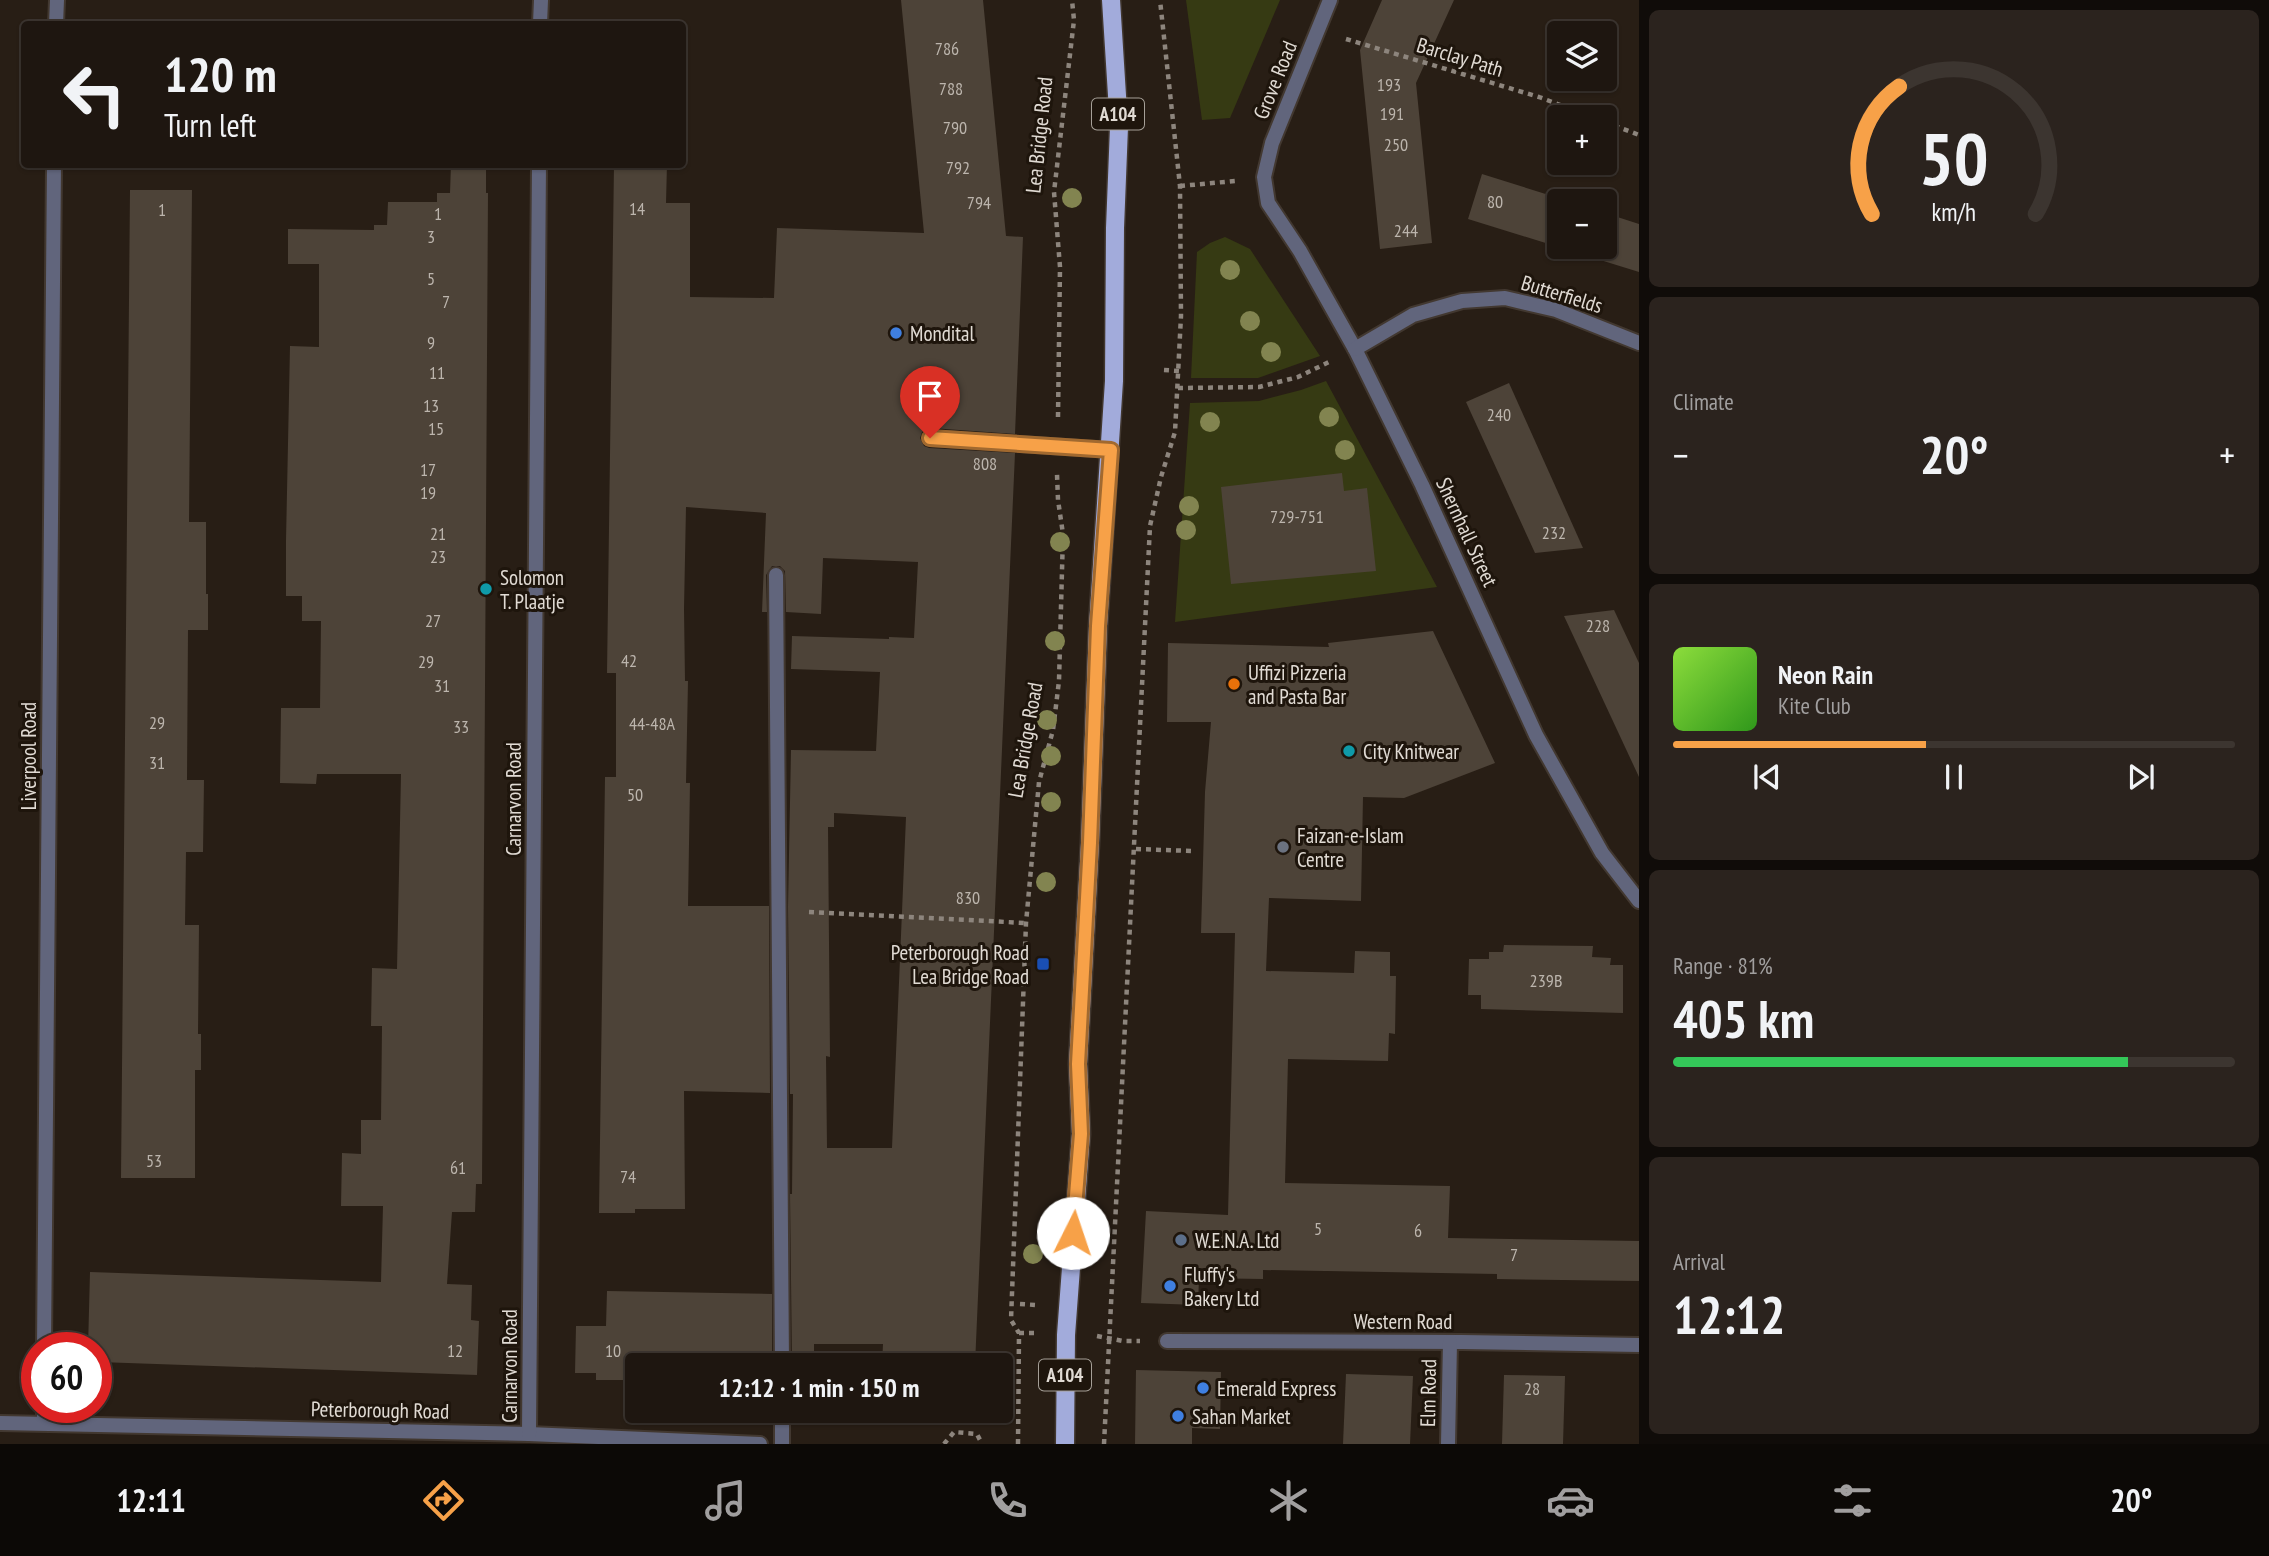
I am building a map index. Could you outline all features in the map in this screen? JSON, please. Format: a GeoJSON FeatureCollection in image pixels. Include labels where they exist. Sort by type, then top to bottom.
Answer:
{"type":"FeatureCollection","features":[{"type":"Feature","properties":{"kind":"main road","name":"A104"},"geometry":{"type":"LineString","coordinates":[[1065,1444],[1067,1307],[1081,1134],[1078,1064],[1098,626],[1114,381],[1119,127],[1111,0]]}},
{"type":"Feature","properties":{"kind":"street"},"geometry":{"type":"LineString","coordinates":[[56,21],[57,0]]}},
{"type":"Feature","properties":{"kind":"street"},"geometry":{"type":"LineString","coordinates":[[540,21],[541,0]]}},
{"type":"Feature","properties":{"kind":"street","name":"Grove Road"},"geometry":{"type":"LineString","coordinates":[[1264,177],[1272,144],[1330,0]]}},
{"type":"Feature","properties":{"kind":"street","name":"Liverpool Road"},"geometry":{"type":"LineString","coordinates":[[44,1332],[54,168]]}},
{"type":"Feature","properties":{"kind":"street","name":"Carnarvon Road"},"geometry":{"type":"LineString","coordinates":[[529,1434],[539,168]]}},
{"type":"Feature","properties":{"kind":"street","name":"Shernhall Street"},"geometry":{"type":"LineString","coordinates":[[1264,177],[1268,203],[1300,251],[1355,349],[1422,485],[1536,734],[1602,853],[1639,901]]}},
{"type":"Feature","properties":{"kind":"street","name":"Butterfields"},"geometry":{"type":"LineString","coordinates":[[1355,349],[1413,315],[1462,301],[1505,298],[1556,310],[1639,343]]}},
{"type":"Feature","properties":{"kind":"street"},"geometry":{"type":"LineString","coordinates":[[930,438],[1111,450]]}},
{"type":"Feature","properties":{"kind":"street"},"geometry":{"type":"LineString","coordinates":[[776,575],[782,1353]]}},
{"type":"Feature","properties":{"kind":"street","name":"Western Road"},"geometry":{"type":"LineString","coordinates":[[1167,1341],[1639,1345]]}},
{"type":"Feature","properties":{"kind":"street","name":"Elm Road"},"geometry":{"type":"LineString","coordinates":[[1448,1444],[1450,1342]]}},
{"type":"Feature","properties":{"kind":"street","name":"Peterborough Road"},"geometry":{"type":"LineString","coordinates":[[0,1423],[21,1423]]}},
{"type":"Feature","properties":{"kind":"street","name":"Peterborough Road"},"geometry":{"type":"LineString","coordinates":[[44,1423],[529,1434],[760,1444]]}},
{"type":"Feature","properties":{"kind":"street"},"geometry":{"type":"LineString","coordinates":[[782,1423],[782,1444]]}},
{"type":"Feature","properties":{"kind":"path","name":"Lea Bridge Road"},"geometry":{"type":"LineString","coordinates":[[1018,1444],[1019,1333],[1011,1320],[1026,923],[1039,782],[1053,730],[1059,681],[1063,534],[1058,500],[1060,267],[1054,192],[1074,20],[1072,0]]}},
{"type":"Feature","properties":{"kind":"path"},"geometry":{"type":"LineString","coordinates":[[1104,1444],[1136,849],[1150,526],[1175,432],[1179,370],[1180,186],[1160,0]]}},
{"type":"Feature","properties":{"kind":"path","name":"Barclay Path"},"geometry":{"type":"LineString","coordinates":[[1318,29],[1560,105]]}},
{"type":"Feature","properties":{"kind":"path"},"geometry":{"type":"LineString","coordinates":[[1617,127],[1639,135]]}},
{"type":"Feature","properties":{"kind":"path"},"geometry":{"type":"LineString","coordinates":[[1180,186],[1264,177]]}},
{"type":"Feature","properties":{"kind":"path"},"geometry":{"type":"LineString","coordinates":[[1178,388],[1259,387],[1298,377],[1355,349]]}},
{"type":"Feature","properties":{"kind":"path"},"geometry":{"type":"LineString","coordinates":[[1164,370],[1179,370]]}},
{"type":"Feature","properties":{"kind":"path"},"geometry":{"type":"LineString","coordinates":[[1136,849],[1193,850]]}},
{"type":"Feature","properties":{"kind":"path"},"geometry":{"type":"LineString","coordinates":[[780,911],[1026,923]]}},
{"type":"Feature","properties":{"kind":"path"},"geometry":{"type":"LineString","coordinates":[[1020,1304],[1044,1305]]}},
{"type":"Feature","properties":{"kind":"path"},"geometry":{"type":"LineString","coordinates":[[944,1444],[954,1432],[977,1434],[982,1444]]}},
{"type":"Feature","properties":{"kind":"green space"},"geometry":{"type":"Polygon","coordinates":[[[1186,0],[1280,0],[1230,118],[1202,120],[1186,0]]]}},
{"type":"Feature","properties":{"kind":"green space"},"geometry":{"type":"Polygon","coordinates":[[[1225,237],[1250,249],[1320,356],[1258,378],[1191,378],[1197,252],[1225,237]]]}},
{"type":"Feature","properties":{"kind":"green space"},"geometry":{"type":"Polygon","coordinates":[[[1326,381],[1437,587],[1175,622],[1190,403],[1259,401],[1326,381]]]}},
{"type":"Feature","properties":{"kind":"building"},"geometry":{"type":"Polygon","coordinates":[[[901,0],[983,0],[1006,236],[1023,237],[1015,434],[931,428],[922,432],[920,438],[924,446],[929,448],[1015,453],[976,1353],[883,1353],[883,1344],[814,1344],[814,1353],[792,1353],[790,1194],[793,1094],[790,1094],[788,907],[791,750],[876,751],[880,672],[791,669],[792,636],[914,638],[918,562],[823,558],[821,614],[786,612],[785,571],[780,566],[772,566],[766,575],[767,612],[762,612],[766,513],[686,507],[686,783],[690,783],[688,906],[769,906],[770,1093],[684,1091],[685,1209],[635,1209],[635,1213],[599,1213],[605,777],[616,777],[616,673],[607,673],[614,168],[667,168],[666,203],[690,203],[690,297],[774,298],[777,228],[924,233],[901,0]],[[834,813],[834,827],[828,827],[830,1057],[826,1056],[827,1148],[892,1148],[906,817],[834,813]]]}},
{"type":"Feature","properties":{"kind":"building"},"geometry":{"type":"Polygon","coordinates":[[[1382,0],[1454,0],[1416,83],[1432,243],[1380,249],[1360,50],[1382,0]]]}},
{"type":"Feature","properties":{"kind":"building"},"geometry":{"type":"Polygon","coordinates":[[[451,168],[486,168],[482,1184],[476,1184],[475,1212],[452,1212],[447,1284],[472,1285],[471,1320],[479,1321],[477,1375],[112,1362],[112,1332],[88,1332],[90,1272],[381,1282],[383,1206],[341,1206],[342,1153],[361,1154],[361,1120],[381,1120],[382,1026],[371,1026],[372,968],[397,969],[401,774],[317,774],[316,784],[280,783],[281,708],[320,708],[321,621],[302,621],[302,596],[286,596],[290,346],[319,347],[319,264],[288,264],[288,229],[374,230],[374,225],[387,225],[388,202],[437,202],[437,193],[450,193],[451,168]]]}},
{"type":"Feature","properties":{"kind":"building"},"geometry":{"type":"Polygon","coordinates":[[[1482,174],[1547,194],[1547,243],[1468,219],[1482,174]]]}},
{"type":"Feature","properties":{"kind":"building"},"geometry":{"type":"Polygon","coordinates":[[[130,190],[192,190],[189,522],[206,522],[208,594],[208,630],[188,630],[187,780],[204,780],[203,852],[186,852],[185,925],[199,925],[198,1034],[201,1034],[201,1070],[195,1070],[195,1178],[121,1178],[130,190]]]}},
{"type":"Feature","properties":{"kind":"building"},"geometry":{"type":"Polygon","coordinates":[[[1617,217],[1639,224],[1639,272],[1597,259],[1617,259],[1617,217]]]}},
{"type":"Feature","properties":{"kind":"building"},"geometry":{"type":"Polygon","coordinates":[[[1509,383],[1583,548],[1535,553],[1466,402],[1509,383]]]}},
{"type":"Feature","properties":{"kind":"building"},"geometry":{"type":"Polygon","coordinates":[[[1342,473],[1344,491],[1367,488],[1376,571],[1231,584],[1221,487],[1342,473]]]}},
{"type":"Feature","properties":{"kind":"building"},"geometry":{"type":"Polygon","coordinates":[[[1614,610],[1639,663],[1639,777],[1564,616],[1614,610]]]}},
{"type":"Feature","properties":{"kind":"building"},"geometry":{"type":"Polygon","coordinates":[[[1433,631],[1495,763],[1404,798],[1363,797],[1361,901],[1269,898],[1266,971],[1354,973],[1355,951],[1390,952],[1390,976],[1396,976],[1395,1034],[1389,1033],[1388,1061],[1288,1059],[1285,1183],[1450,1186],[1448,1238],[1639,1241],[1639,1281],[1497,1279],[1497,1274],[1263,1270],[1263,1279],[1199,1278],[1198,1305],[1141,1303],[1146,1211],[1228,1215],[1235,933],[1201,933],[1205,792],[1211,722],[1167,722],[1168,643],[1329,647],[1328,643],[1433,631]]]}},
{"type":"Feature","properties":{"kind":"building"},"geometry":{"type":"Polygon","coordinates":[[[1504,945],[1593,946],[1592,957],[1611,958],[1610,965],[1623,965],[1623,1013],[1481,1009],[1481,995],[1468,995],[1469,959],[1489,959],[1489,952],[1503,952],[1504,945]]]}},
{"type":"Feature","properties":{"kind":"building"},"geometry":{"type":"Polygon","coordinates":[[[607,1291],[772,1294],[772,1353],[625,1353],[625,1380],[596,1380],[596,1373],[575,1373],[576,1326],[606,1326],[607,1291]]]}},
{"type":"Feature","properties":{"kind":"building"},"geometry":{"type":"Polygon","coordinates":[[[1136,1370],[1221,1372],[1220,1429],[1192,1428],[1192,1444],[1135,1444],[1136,1370]]]}},
{"type":"Feature","properties":{"kind":"building"},"geometry":{"type":"Polygon","coordinates":[[[1346,1374],[1413,1376],[1410,1444],[1343,1444],[1346,1374]]]}},
{"type":"Feature","properties":{"kind":"building"},"geometry":{"type":"Polygon","coordinates":[[[1504,1375],[1565,1376],[1563,1444],[1502,1444],[1504,1375]]]}},
{"type":"Feature","properties":{"kind":"place","name":"Mondital"},"geometry":{"type":"Point","coordinates":[896,333]}},
{"type":"Feature","properties":{"kind":"place","name":"Solomon T. Plaatje"},"geometry":{"type":"Point","coordinates":[486,589]}},
{"type":"Feature","properties":{"kind":"place","name":"Uffizi Pizzeria and Pasta Bar"},"geometry":{"type":"Point","coordinates":[1234,684]}},
{"type":"Feature","properties":{"kind":"place","name":"City Knitwear"},"geometry":{"type":"Point","coordinates":[1349,751]}},
{"type":"Feature","properties":{"kind":"place","name":"Faizan-e-Islam Centre"},"geometry":{"type":"Point","coordinates":[1283,847]}},
{"type":"Feature","properties":{"kind":"place","name":"Peterborough Road Lea Bridge Road"},"geometry":{"type":"Point","coordinates":[1043,964]}},
{"type":"Feature","properties":{"kind":"place","name":"W.E.N.A. Ltd"},"geometry":{"type":"Point","coordinates":[1181,1240]}},
{"type":"Feature","properties":{"kind":"place","name":"Fluffy's Bakery Ltd"},"geometry":{"type":"Point","coordinates":[1170,1286]}},
{"type":"Feature","properties":{"kind":"place","name":"Emerald Express"},"geometry":{"type":"Point","coordinates":[1203,1388]}},
{"type":"Feature","properties":{"kind":"place","name":"Sahan Market"},"geometry":{"type":"Point","coordinates":[1178,1416]}},
{"type":"Feature","properties":{"kind":"route"},"geometry":{"type":"LineString","coordinates":[[930,438],[1111,450],[1098,626],[1078,1064],[1081,1134],[1073,1233]]}}]}
